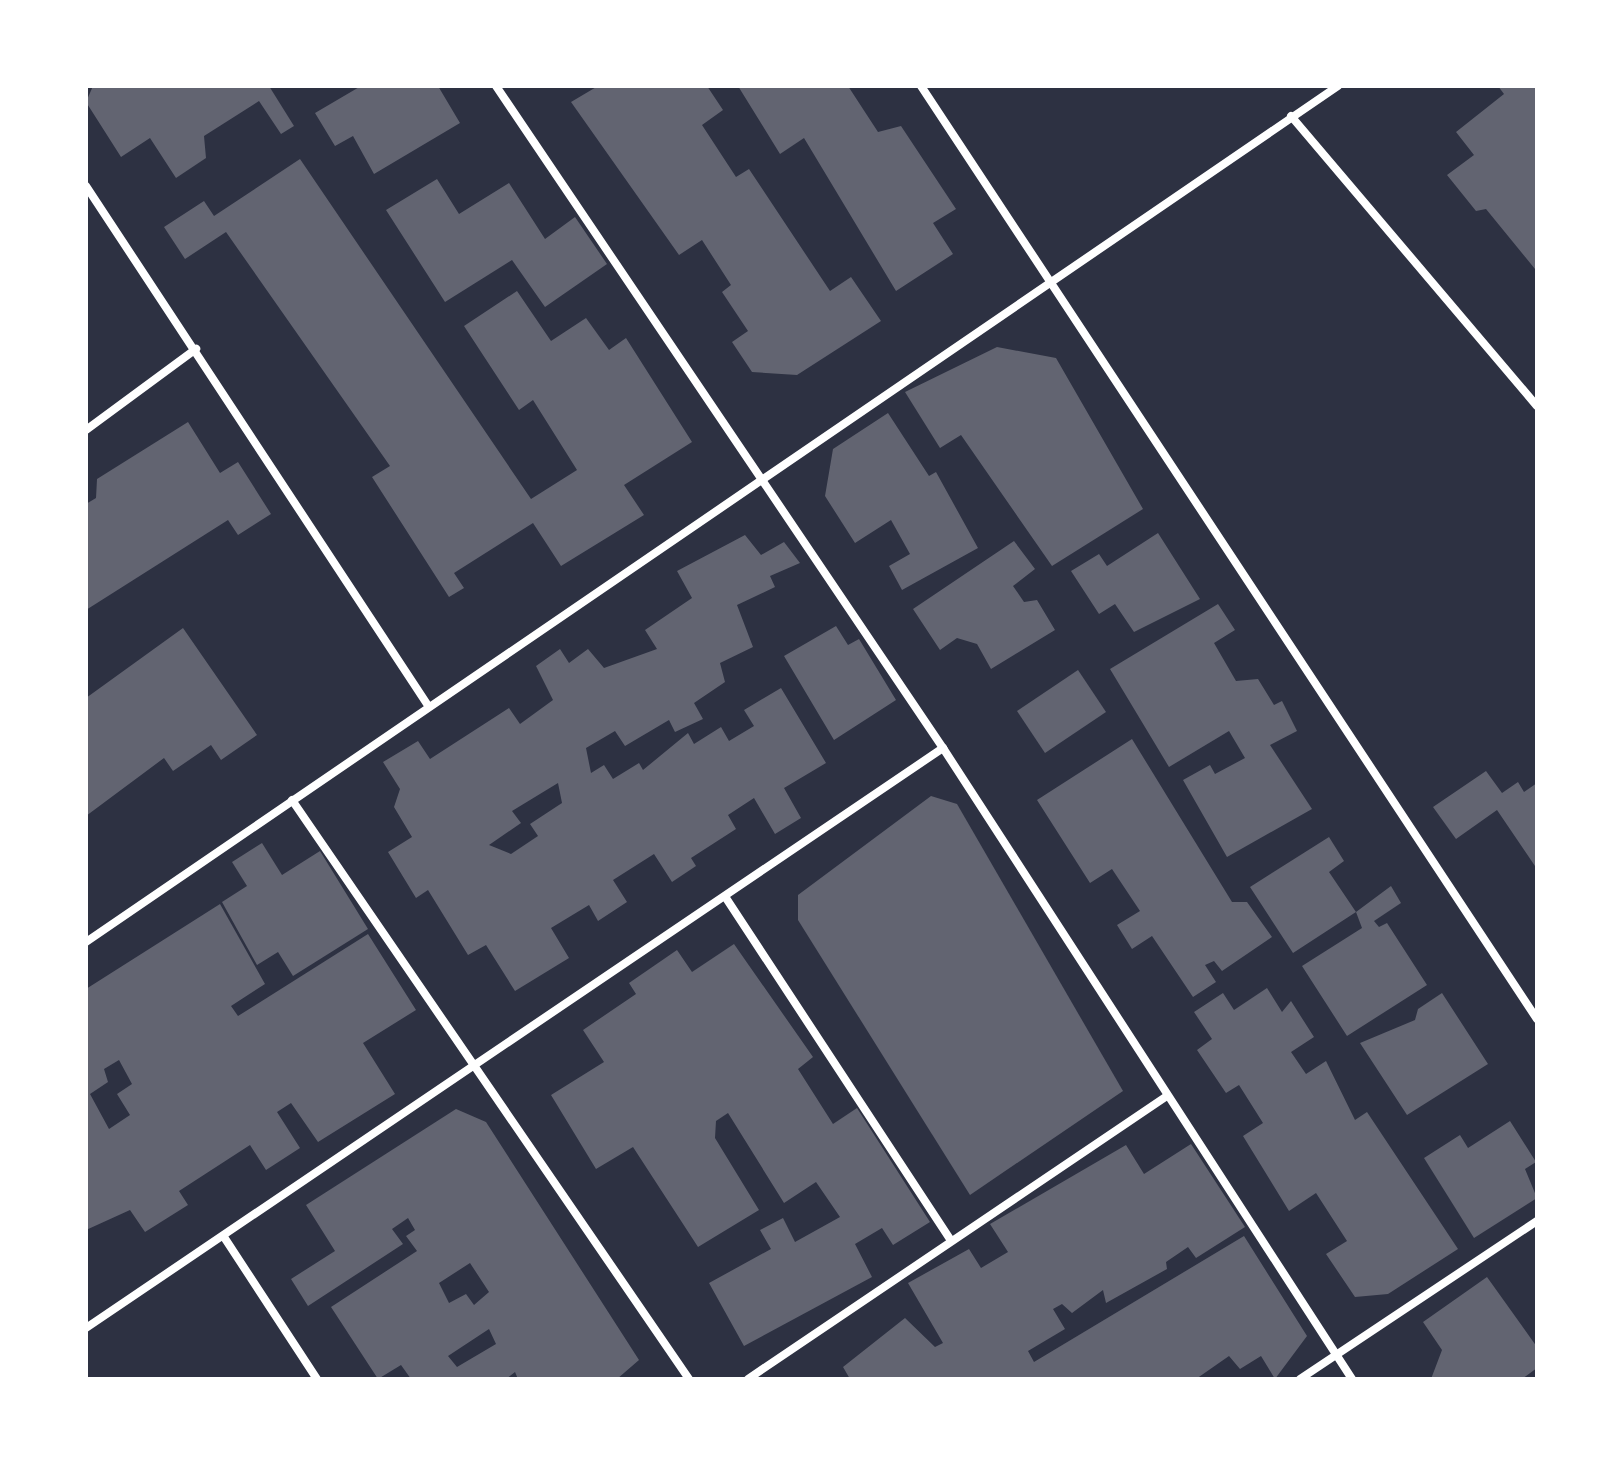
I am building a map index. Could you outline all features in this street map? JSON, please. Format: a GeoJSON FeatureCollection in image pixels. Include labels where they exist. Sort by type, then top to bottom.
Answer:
{"type":"FeatureCollection","features":[{"type":"Feature","properties":{"kind":"street"},"geometry":{"type":"LineString","coordinates":[[496,86],[755,478],[943,748],[1352,1379]]}},
{"type":"Feature","properties":{"kind":"street"},"geometry":{"type":"LineString","coordinates":[[921,86],[1537,1019]]}},
{"type":"Feature","properties":{"kind":"street"},"geometry":{"type":"LineString","coordinates":[[86,942],[755,478],[1053,283],[1338,86]]}},
{"type":"Feature","properties":{"kind":"street"},"geometry":{"type":"LineString","coordinates":[[1291,116],[1537,406]]}},
{"type":"Feature","properties":{"kind":"street"},"geometry":{"type":"LineString","coordinates":[[86,186],[427,704]]}},
{"type":"Feature","properties":{"kind":"street"},"geometry":{"type":"LineString","coordinates":[[86,430],[196,349]]}},
{"type":"Feature","properties":{"kind":"street"},"geometry":{"type":"LineString","coordinates":[[86,1328],[726,898],[943,748]]}},
{"type":"Feature","properties":{"kind":"street"},"geometry":{"type":"LineString","coordinates":[[292,800],[689,1379]]}},
{"type":"Feature","properties":{"kind":"street"},"geometry":{"type":"LineString","coordinates":[[726,898],[951,1241]]}},
{"type":"Feature","properties":{"kind":"street"},"geometry":{"type":"LineString","coordinates":[[748,1379],[1167,1096]]}},
{"type":"Feature","properties":{"kind":"street"},"geometry":{"type":"LineString","coordinates":[[1300,1379],[1537,1221]]}},
{"type":"Feature","properties":{"kind":"street"},"geometry":{"type":"LineString","coordinates":[[224,1237],[317,1379]]}},
{"type":"Feature","properties":{"kind":"building"},"geometry":{"type":"Polygon","coordinates":[[[93,86],[269,86],[294,126],[281,134],[259,101],[204,136],[206,158],[176,178],[150,138],[121,157],[86,102],[93,86]]]}},
{"type":"Feature","properties":{"kind":"building"},"geometry":{"type":"Polygon","coordinates":[[[361,86],[438,86],[460,123],[374,174],[353,136],[335,146],[315,113],[361,86]]]}},
{"type":"Feature","properties":{"kind":"building"},"geometry":{"type":"Polygon","coordinates":[[[598,86],[707,86],[723,110],[702,125],[736,177],[749,169],[830,291],[851,277],[881,321],[797,375],[752,372],[732,342],[748,331],[722,292],[731,285],[702,240],[679,255],[571,102],[598,86]]]}},
{"type":"Feature","properties":{"kind":"building"},"geometry":{"type":"Polygon","coordinates":[[[738,86],[848,86],[878,132],[901,126],[956,209],[933,223],[953,254],[896,291],[804,138],[780,154],[738,86]]]}},
{"type":"Feature","properties":{"kind":"building"},"geometry":{"type":"Polygon","coordinates":[[[1498,86],[1537,86],[1537,286],[1535,269],[1486,209],[1476,211],[1447,175],[1474,155],[1456,132],[1504,94],[1498,86]]]}},
{"type":"Feature","properties":{"kind":"building"},"geometry":{"type":"Polygon","coordinates":[[[300,159],[531,499],[577,470],[533,400],[519,410],[464,326],[517,291],[551,341],[586,318],[609,350],[626,338],[692,442],[624,485],[644,515],[561,566],[533,523],[454,573],[464,588],[449,597],[372,477],[390,466],[226,232],[185,259],[164,227],[204,201],[214,216],[300,159]]]}},
{"type":"Feature","properties":{"kind":"building"},"geometry":{"type":"Polygon","coordinates":[[[437,179],[459,214],[509,183],[545,239],[575,217],[607,264],[545,307],[512,260],[445,302],[386,210],[437,179]]]}},
{"type":"Feature","properties":{"kind":"building"},"geometry":{"type":"Polygon","coordinates":[[[997,347],[1056,358],[1143,509],[1052,566],[961,435],[940,448],[905,392],[997,347]]]}},
{"type":"Feature","properties":{"kind":"building"},"geometry":{"type":"Polygon","coordinates":[[[888,413],[929,476],[936,472],[978,548],[902,590],[889,566],[910,554],[891,520],[855,543],[825,496],[833,449],[888,413]]]}},
{"type":"Feature","properties":{"kind":"building"},"geometry":{"type":"Polygon","coordinates":[[[188,422],[220,473],[238,462],[271,514],[238,535],[228,520],[86,610],[86,504],[96,498],[97,479],[188,422]]]}},
{"type":"Feature","properties":{"kind":"building"},"geometry":{"type":"Polygon","coordinates":[[[1158,533],[1200,599],[1134,632],[1115,604],[1099,614],[1071,571],[1099,554],[1107,566],[1158,533]]]}},
{"type":"Feature","properties":{"kind":"building"},"geometry":{"type":"Polygon","coordinates":[[[745,535],[761,555],[784,542],[800,563],[770,576],[775,587],[737,605],[753,647],[720,663],[725,682],[694,703],[703,719],[675,732],[669,720],[625,746],[615,731],[586,748],[591,773],[604,765],[613,779],[639,763],[643,770],[688,733],[694,744],[721,727],[729,741],[754,726],[744,710],[781,688],[826,763],[784,788],[801,818],[775,834],[754,798],[728,815],[736,829],[691,858],[696,866],[672,882],[654,854],[613,880],[627,902],[598,921],[589,905],[551,928],[569,958],[515,991],[486,945],[468,955],[428,890],[416,898],[388,852],[412,837],[394,807],[400,789],[383,762],[418,741],[430,759],[509,708],[520,724],[553,700],[536,666],[560,649],[569,663],[588,649],[604,668],[657,649],[645,630],[692,598],[677,571],[745,535]],[[558,783],[512,811],[521,823],[489,845],[511,854],[538,836],[530,824],[562,803],[558,783]]]}},
{"type":"Feature","properties":{"kind":"building"},"geometry":{"type":"Polygon","coordinates":[[[1014,541],[1035,569],[1013,586],[1024,602],[1037,600],[1055,630],[991,669],[977,644],[957,638],[940,650],[913,609],[1014,541]]]}},
{"type":"Feature","properties":{"kind":"building"},"geometry":{"type":"Polygon","coordinates":[[[1218,604],[1235,630],[1214,643],[1236,681],[1258,679],[1274,705],[1282,701],[1297,731],[1270,745],[1312,809],[1227,857],[1183,780],[1210,765],[1215,774],[1245,758],[1229,731],[1169,767],[1110,669],[1218,604]]]}},
{"type":"Feature","properties":{"kind":"building"},"geometry":{"type":"Polygon","coordinates":[[[836,626],[848,645],[859,639],[896,700],[834,740],[784,656],[836,626]]]}},
{"type":"Feature","properties":{"kind":"building"},"geometry":{"type":"Polygon","coordinates":[[[183,628],[257,735],[221,760],[211,745],[173,771],[164,758],[86,816],[86,698],[183,628]]]}},
{"type":"Feature","properties":{"kind":"building"},"geometry":{"type":"Polygon","coordinates":[[[1078,670],[1106,712],[1045,753],[1017,711],[1078,670]]]}},
{"type":"Feature","properties":{"kind":"building"},"geometry":{"type":"Polygon","coordinates":[[[1132,739],[1232,902],[1247,902],[1272,937],[1222,971],[1214,961],[1205,965],[1216,982],[1193,997],[1152,936],[1132,949],[1117,925],[1140,911],[1112,869],[1090,883],[1037,800],[1132,739]]]}},
{"type":"Feature","properties":{"kind":"building"},"geometry":{"type":"Polygon","coordinates":[[[1486,771],[1502,793],[1518,782],[1524,792],[1537,783],[1537,869],[1497,810],[1456,839],[1433,807],[1486,771]]]}},
{"type":"Feature","properties":{"kind":"building"},"geometry":{"type":"Polygon","coordinates":[[[931,796],[957,804],[1123,1091],[970,1195],[798,920],[798,895],[931,796]]]}},
{"type":"Feature","properties":{"kind":"building"},"geometry":{"type":"Polygon","coordinates":[[[1329,837],[1344,861],[1329,872],[1356,912],[1293,953],[1250,887],[1329,837]]]}},
{"type":"Feature","properties":{"kind":"building"},"geometry":{"type":"Polygon","coordinates":[[[262,843],[282,875],[320,851],[368,929],[293,976],[278,952],[257,965],[222,902],[247,886],[232,862],[262,843]]]}},
{"type":"Feature","properties":{"kind":"building"},"geometry":{"type":"Polygon","coordinates":[[[1391,886],[1401,903],[1374,921],[1379,927],[1387,923],[1427,985],[1347,1036],[1302,966],[1362,928],[1356,912],[1391,886]]]}},
{"type":"Feature","properties":{"kind":"building"},"geometry":{"type":"Polygon","coordinates":[[[220,904],[265,984],[231,1006],[238,1016],[368,934],[416,1010],[363,1043],[395,1094],[318,1142],[291,1103],[277,1112],[300,1148],[266,1170],[250,1145],[179,1191],[188,1205],[145,1232],[130,1210],[86,1230],[86,989],[220,904]],[[119,1060],[104,1069],[108,1082],[90,1094],[109,1129],[130,1115],[117,1094],[132,1084],[119,1060]]]}},
{"type":"Feature","properties":{"kind":"building"},"geometry":{"type":"Polygon","coordinates":[[[734,944],[813,1057],[798,1069],[833,1124],[857,1108],[930,1222],[893,1245],[882,1228],[855,1244],[872,1277],[744,1346],[709,1283],[771,1249],[760,1230],[783,1218],[795,1242],[840,1217],[816,1182],[784,1203],[728,1113],[716,1121],[715,1138],[759,1210],[698,1247],[633,1147],[596,1169],[551,1095],[604,1062],[583,1030],[636,994],[629,983],[677,950],[692,972],[734,944]]]}},
{"type":"Feature","properties":{"kind":"building"},"geometry":{"type":"Polygon","coordinates":[[[1267,988],[1282,1012],[1291,1001],[1314,1037],[1291,1052],[1306,1074],[1326,1061],[1355,1120],[1367,1112],[1458,1249],[1388,1294],[1355,1297],[1326,1254],[1347,1241],[1316,1193],[1289,1211],[1243,1136],[1263,1123],[1239,1085],[1226,1093],[1197,1050],[1212,1039],[1194,1012],[1223,993],[1234,1010],[1267,988]]]}},
{"type":"Feature","properties":{"kind":"building"},"geometry":{"type":"Polygon","coordinates":[[[1442,993],[1488,1064],[1407,1115],[1360,1043],[1415,1020],[1418,1009],[1442,993]]]}},
{"type":"Feature","properties":{"kind":"building"},"geometry":{"type":"Polygon","coordinates":[[[456,1109],[486,1122],[639,1360],[617,1379],[518,1379],[515,1372],[506,1379],[411,1379],[401,1365],[378,1379],[331,1307],[417,1251],[406,1236],[415,1230],[408,1218],[392,1229],[403,1244],[308,1306],[291,1279],[335,1251],[306,1205],[456,1109]],[[470,1263],[439,1283],[449,1303],[466,1294],[474,1305],[489,1292],[470,1263]],[[489,1329],[448,1356],[457,1367],[496,1344],[489,1329]]]}},
{"type":"Feature","properties":{"kind":"building"},"geometry":{"type":"Polygon","coordinates":[[[1510,1121],[1536,1162],[1525,1169],[1537,1198],[1474,1238],[1424,1158],[1460,1135],[1468,1148],[1510,1121]]]}},
{"type":"Feature","properties":{"kind":"building"},"geometry":{"type":"Polygon","coordinates":[[[1191,1144],[1245,1227],[1196,1258],[1188,1247],[1166,1262],[1167,1269],[1106,1303],[1103,1290],[1072,1313],[1062,1304],[1053,1309],[1065,1329],[1028,1351],[1034,1362],[1244,1236],[1307,1336],[1275,1379],[1261,1356],[1240,1369],[1229,1356],[1196,1379],[850,1379],[843,1367],[905,1318],[935,1347],[943,1343],[908,1283],[969,1249],[981,1268],[1008,1252],[990,1224],[1126,1145],[1144,1174],[1191,1144]]]}},
{"type":"Feature","properties":{"kind":"building"},"geometry":{"type":"Polygon","coordinates":[[[1487,1277],[1537,1347],[1537,1368],[1522,1379],[1431,1379],[1442,1350],[1423,1322],[1487,1277]]]}}]}
